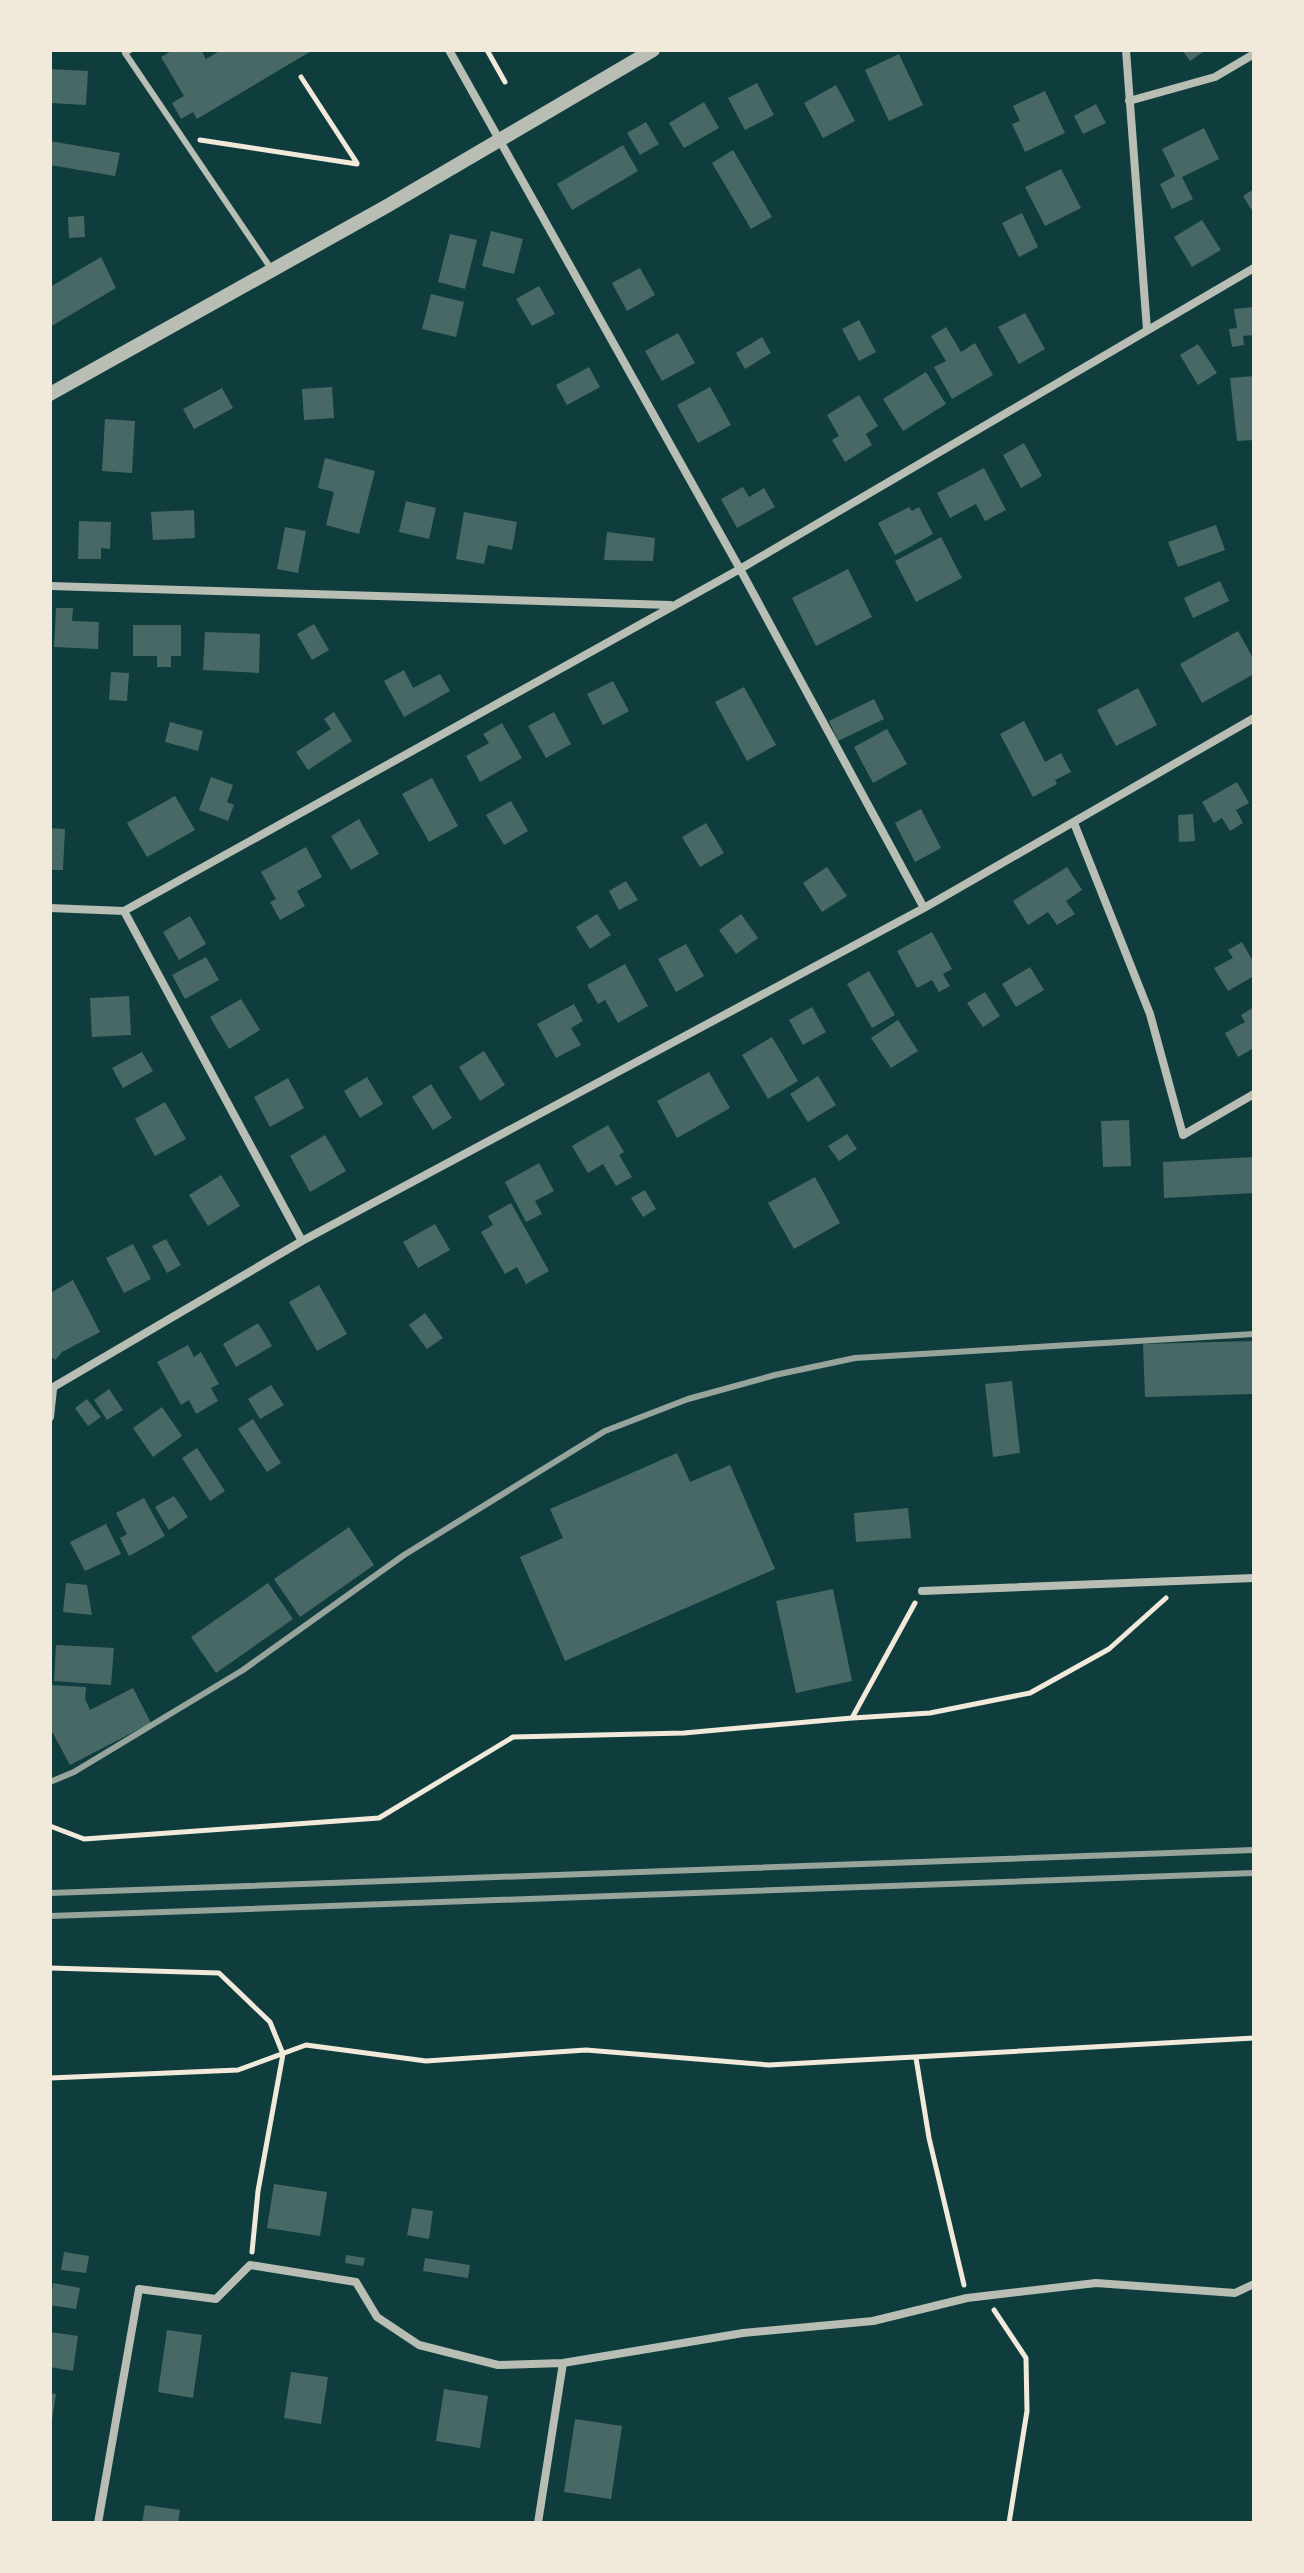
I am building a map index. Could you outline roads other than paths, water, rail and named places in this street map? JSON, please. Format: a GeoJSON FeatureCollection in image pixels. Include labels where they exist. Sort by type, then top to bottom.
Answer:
{"type":"FeatureCollection","features":[{"type":"Feature","properties":{"kind":"street"},"geometry":{"type":"LineString","coordinates":[[449,50],[740,569],[924,908]]}},
{"type":"Feature","properties":{"kind":"street"},"geometry":{"type":"LineString","coordinates":[[50,394],[653,50]]}},
{"type":"Feature","properties":{"kind":"street"},"geometry":{"type":"LineString","coordinates":[[1126,50],[1147,330]]}},
{"type":"Feature","properties":{"kind":"street"},"geometry":{"type":"LineString","coordinates":[[1129,101],[1215,77],[1254,54]]}},
{"type":"Feature","properties":{"kind":"street"},"geometry":{"type":"LineString","coordinates":[[50,908],[124,911],[740,569],[1254,268]]}},
{"type":"Feature","properties":{"kind":"street"},"geometry":{"type":"LineString","coordinates":[[50,586],[671,605]]}},
{"type":"Feature","properties":{"kind":"street"},"geometry":{"type":"LineString","coordinates":[[50,1417],[51,1389],[302,1241],[924,908],[1254,718]]}},
{"type":"Feature","properties":{"kind":"street"},"geometry":{"type":"LineString","coordinates":[[1074,823],[1150,1014],[1183,1135],[1254,1094]]}},
{"type":"Feature","properties":{"kind":"street"},"geometry":{"type":"LineString","coordinates":[[124,911],[302,1241]]}},
{"type":"Feature","properties":{"kind":"street"},"geometry":{"type":"LineString","coordinates":[[922,1591],[1254,1578]]}},
{"type":"Feature","properties":{"kind":"street"},"geometry":{"type":"LineString","coordinates":[[98,2523],[139,2289],[216,2299],[250,2265],[356,2282],[377,2317],[419,2345],[498,2365],[563,2363],[743,2333],[873,2321],[967,2298],[1096,2283],[1235,2293],[1254,2284]]}},
{"type":"Feature","properties":{"kind":"street"},"geometry":{"type":"LineString","coordinates":[[538,2523],[563,2363]]}},
{"type":"Feature","properties":{"kind":"lane"},"geometry":{"type":"LineString","coordinates":[[117,50],[128,52],[272,270]]}},
{"type":"Feature","properties":{"kind":"railway"},"geometry":{"type":"LineString","coordinates":[[50,1782],[74,1772],[243,1670],[404,1555],[605,1431],[688,1399],[775,1375],[855,1358],[1254,1334]]}},
{"type":"Feature","properties":{"kind":"railway"},"geometry":{"type":"LineString","coordinates":[[50,1893],[1254,1850]]}},
{"type":"Feature","properties":{"kind":"railway"},"geometry":{"type":"LineString","coordinates":[[50,1916],[1254,1873]]}}]}
